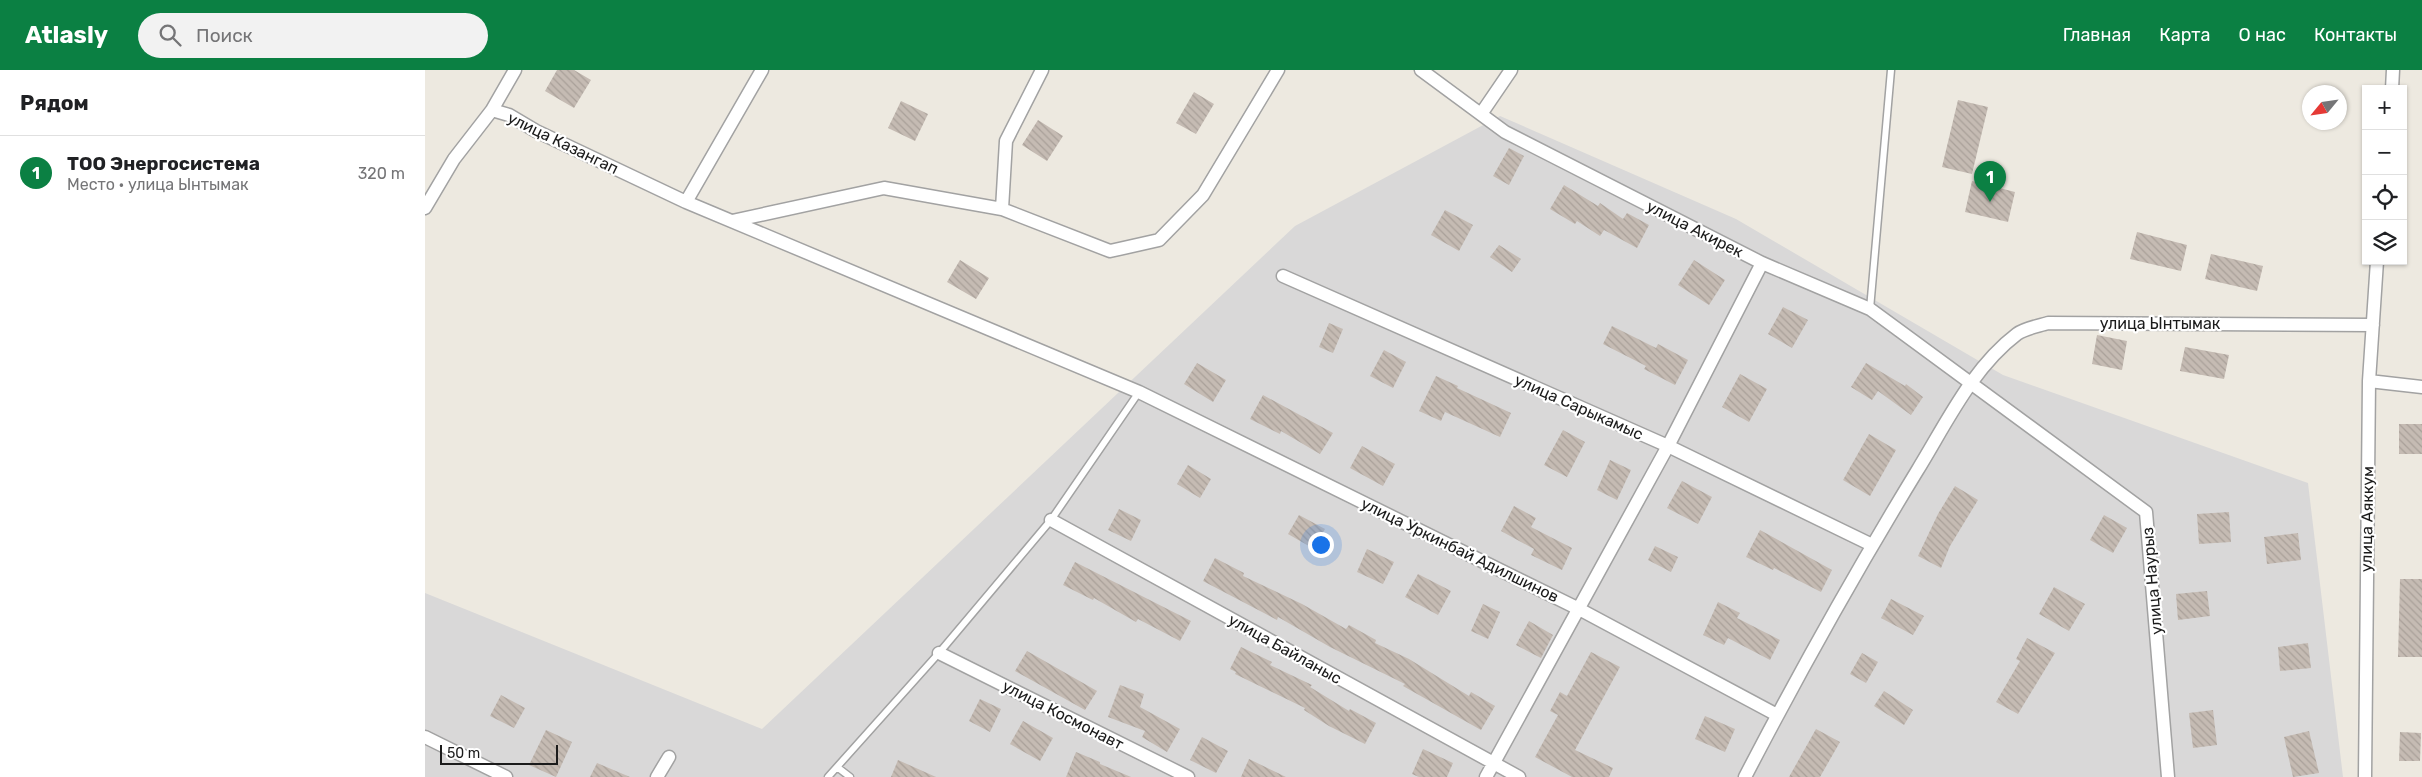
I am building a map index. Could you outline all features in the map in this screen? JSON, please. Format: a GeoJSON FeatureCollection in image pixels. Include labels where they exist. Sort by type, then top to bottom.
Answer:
{"type":"FeatureCollection","features":[{"type":"Feature","properties":{"kind":"street"},"geometry":{"type":"LineString","coordinates":[[492,110],[515,70]]}},
{"type":"Feature","properties":{"kind":"street"},"geometry":{"type":"LineString","coordinates":[[686,202],[762,70]]}},
{"type":"Feature","properties":{"kind":"street"},"geometry":{"type":"LineString","coordinates":[[1002,208],[1006,141],[1042,70]]}},
{"type":"Feature","properties":{"kind":"street"},"geometry":{"type":"LineString","coordinates":[[732,221],[884,188],[1002,208],[1109,251],[1159,240],[1203,195],[1278,70]]}},
{"type":"Feature","properties":{"kind":"street","name":"улица Акирек"},"geometry":{"type":"LineString","coordinates":[[1421,70],[1505,132],[1762,263],[1871,309],[1971,382]]}},
{"type":"Feature","properties":{"kind":"street"},"geometry":{"type":"LineString","coordinates":[[1481,114],[1511,70]]}},
{"type":"Feature","properties":{"kind":"street"},"geometry":{"type":"LineString","coordinates":[[2391,85],[2393,70]]}},
{"type":"Feature","properties":{"kind":"street","name":"улица Казангап"},"geometry":{"type":"LineString","coordinates":[[425,208],[454,159],[492,110],[509,115],[536,131],[686,202],[732,221]]}},
{"type":"Feature","properties":{"kind":"street","name":"улица Уркинбай Адилшинов"},"geometry":{"type":"LineString","coordinates":[[732,221],[1139,392],[1579,609],[1777,714]]}},
{"type":"Feature","properties":{"kind":"street"},"geometry":{"type":"LineString","coordinates":[[1486,777],[1668,446],[1762,263]]}},
{"type":"Feature","properties":{"kind":"street","name":"улица Аяккум"},"geometry":{"type":"LineString","coordinates":[[2365,777],[2369,381],[2377,265]]}},
{"type":"Feature","properties":{"kind":"street","name":"улица Сарыкамыс"},"geometry":{"type":"LineString","coordinates":[[1283,276],[1668,446],[1872,545]]}},
{"type":"Feature","properties":{"kind":"street","name":"улица Ынтымак"},"geometry":{"type":"LineString","coordinates":[[1745,777],[1777,714],[1872,545],[1971,382],[1999,350],[2018,333],[2048,322],[2373,325]]}},
{"type":"Feature","properties":{"kind":"street"},"geometry":{"type":"LineString","coordinates":[[2369,381],[2422,387]]}},
{"type":"Feature","properties":{"kind":"street","name":"улица Наурыз"},"geometry":{"type":"LineString","coordinates":[[1971,382],[2146,512],[2168,777]]}},
{"type":"Feature","properties":{"kind":"street","name":"улица Байланыс"},"geometry":{"type":"LineString","coordinates":[[1051,520],[1519,777]]}},
{"type":"Feature","properties":{"kind":"street","name":"улица Космонавт"},"geometry":{"type":"LineString","coordinates":[[939,653],[1188,777]]}},
{"type":"Feature","properties":{"kind":"street"},"geometry":{"type":"LineString","coordinates":[[425,737],[506,777]]}},
{"type":"Feature","properties":{"kind":"street"},"geometry":{"type":"LineString","coordinates":[[657,777],[669,757]]}},
{"type":"Feature","properties":{"kind":"lane"},"geometry":{"type":"LineString","coordinates":[[1871,309],[1891,70]]}},
{"type":"Feature","properties":{"kind":"lane"},"geometry":{"type":"LineString","coordinates":[[828,777],[939,653],[1051,520],[1139,392]]}},
{"type":"Feature","properties":{"kind":"lane"},"geometry":{"type":"LineString","coordinates":[[837,767],[849,777]]}},
{"type":"Feature","properties":{"kind":"shaded area"},"geometry":{"type":"Polygon","coordinates":[[[1500,116],[1736,219],[2003,375],[2308,483],[2343,777],[425,777],[425,593],[762,729],[1295,226],[1500,116]]]}},
{"type":"Feature","properties":{"kind":"building"},"geometry":{"type":"Polygon","coordinates":[[[557,70],[574,70],[591,80],[574,108],[545,91],[557,70]]]}},
{"type":"Feature","properties":{"kind":"building"},"geometry":{"type":"Polygon","coordinates":[[[1194,92],[1214,104],[1196,134],[1176,123],[1194,92]]]}},
{"type":"Feature","properties":{"kind":"building"},"geometry":{"type":"Polygon","coordinates":[[[1958,100],[1988,107],[1972,174],[1942,167],[1958,100]]]}},
{"type":"Feature","properties":{"kind":"building"},"geometry":{"type":"Polygon","coordinates":[[[901,101],[928,114],[915,141],[888,128],[901,101]]]}},
{"type":"Feature","properties":{"kind":"building"},"geometry":{"type":"Polygon","coordinates":[[[1038,120],[1063,136],[1047,161],[1022,145],[1038,120]]]}},
{"type":"Feature","properties":{"kind":"building"},"geometry":{"type":"Polygon","coordinates":[[[1509,148],[1524,156],[1509,185],[1493,176],[1509,148]]]}},
{"type":"Feature","properties":{"kind":"building"},"geometry":{"type":"Polygon","coordinates":[[[1972,181],[2015,192],[2008,222],[1965,212],[1972,181]]]}},
{"type":"Feature","properties":{"kind":"building"},"geometry":{"type":"Polygon","coordinates":[[[1564,185],[1598,206],[1600,203],[1623,219],[1627,213],[1649,225],[1637,248],[1604,230],[1600,236],[1577,221],[1575,224],[1550,209],[1564,185]]]}},
{"type":"Feature","properties":{"kind":"building"},"geometry":{"type":"Polygon","coordinates":[[[1445,210],[1473,225],[1459,251],[1431,235],[1445,210]]]}},
{"type":"Feature","properties":{"kind":"building"},"geometry":{"type":"Polygon","coordinates":[[[2137,232],[2187,245],[2181,271],[2130,259],[2137,232]]]}},
{"type":"Feature","properties":{"kind":"building"},"geometry":{"type":"Polygon","coordinates":[[[1499,245],[1521,259],[1512,272],[1490,257],[1499,245]]]}},
{"type":"Feature","properties":{"kind":"building"},"geometry":{"type":"Polygon","coordinates":[[[2211,254],[2263,266],[2257,291],[2205,279],[2211,254]]]}},
{"type":"Feature","properties":{"kind":"building"},"geometry":{"type":"Polygon","coordinates":[[[960,260],[989,278],[976,299],[947,282],[960,260]]]}},
{"type":"Feature","properties":{"kind":"building"},"geometry":{"type":"Polygon","coordinates":[[[1694,260],[1725,280],[1709,305],[1678,285],[1694,260]]]}},
{"type":"Feature","properties":{"kind":"building"},"geometry":{"type":"Polygon","coordinates":[[[1783,307],[1808,320],[1792,348],[1768,334],[1783,307]]]}},
{"type":"Feature","properties":{"kind":"building"},"geometry":{"type":"Polygon","coordinates":[[[1329,323],[1343,329],[1333,353],[1319,347],[1329,323]]]}},
{"type":"Feature","properties":{"kind":"building"},"geometry":{"type":"Polygon","coordinates":[[[1612,326],[1656,348],[1658,344],[1688,360],[1675,385],[1644,369],[1646,366],[1603,344],[1612,326]]]}},
{"type":"Feature","properties":{"kind":"building"},"geometry":{"type":"Polygon","coordinates":[[[2097,335],[2127,341],[2122,370],[2092,364],[2097,335]]]}},
{"type":"Feature","properties":{"kind":"building"},"geometry":{"type":"Polygon","coordinates":[[[2185,347],[2229,355],[2224,379],[2180,371],[2185,347]]]}},
{"type":"Feature","properties":{"kind":"building"},"geometry":{"type":"Polygon","coordinates":[[[1384,350],[1406,362],[1393,388],[1370,376],[1384,350]]]}},
{"type":"Feature","properties":{"kind":"building"},"geometry":{"type":"Polygon","coordinates":[[[1197,363],[1226,380],[1213,402],[1184,384],[1197,363]]]}},
{"type":"Feature","properties":{"kind":"building"},"geometry":{"type":"Polygon","coordinates":[[[1866,363],[1905,386],[1906,384],[1923,397],[1911,415],[1878,391],[1872,400],[1851,387],[1866,363]]]}},
{"type":"Feature","properties":{"kind":"building"},"geometry":{"type":"Polygon","coordinates":[[[1740,374],[1767,389],[1749,422],[1722,407],[1740,374]]]}},
{"type":"Feature","properties":{"kind":"building"},"geometry":{"type":"Polygon","coordinates":[[[1436,376],[1511,413],[1500,437],[1445,412],[1441,421],[1419,411],[1436,376]]]}},
{"type":"Feature","properties":{"kind":"building"},"geometry":{"type":"Polygon","coordinates":[[[1263,395],[1333,433],[1320,454],[1281,431],[1280,434],[1250,419],[1263,395]]]}},
{"type":"Feature","properties":{"kind":"building"},"geometry":{"type":"Polygon","coordinates":[[[2399,424],[2422,424],[2422,454],[2399,454],[2399,424]]]}},
{"type":"Feature","properties":{"kind":"building"},"geometry":{"type":"Polygon","coordinates":[[[1563,430],[1585,442],[1567,477],[1544,465],[1563,430]]]}},
{"type":"Feature","properties":{"kind":"building"},"geometry":{"type":"Polygon","coordinates":[[[1869,434],[1896,450],[1870,496],[1843,480],[1869,434]]]}},
{"type":"Feature","properties":{"kind":"building"},"geometry":{"type":"Polygon","coordinates":[[[1362,446],[1395,464],[1383,486],[1350,468],[1362,446]]]}},
{"type":"Feature","properties":{"kind":"building"},"geometry":{"type":"Polygon","coordinates":[[[1610,460],[1631,470],[1617,500],[1597,490],[1610,460]]]}},
{"type":"Feature","properties":{"kind":"building"},"geometry":{"type":"Polygon","coordinates":[[[1188,465],[1211,479],[1200,498],[1177,484],[1188,465]]]}},
{"type":"Feature","properties":{"kind":"building"},"geometry":{"type":"Polygon","coordinates":[[[1682,481],[1712,497],[1698,524],[1667,508],[1682,481]]]}},
{"type":"Feature","properties":{"kind":"building"},"geometry":{"type":"Polygon","coordinates":[[[1955,486],[1978,500],[1950,546],[1941,568],[1918,556],[1938,514],[1955,486]]]}},
{"type":"Feature","properties":{"kind":"building"},"geometry":{"type":"Polygon","coordinates":[[[1514,506],[1536,518],[1531,527],[1572,548],[1562,570],[1531,555],[1534,549],[1501,531],[1514,506]]]}},
{"type":"Feature","properties":{"kind":"building"},"geometry":{"type":"Polygon","coordinates":[[[1119,509],[1141,520],[1131,541],[1108,530],[1119,509]]]}},
{"type":"Feature","properties":{"kind":"building"},"geometry":{"type":"Polygon","coordinates":[[[2229,512],[2231,542],[2199,544],[2197,514],[2229,512]]]}},
{"type":"Feature","properties":{"kind":"building"},"geometry":{"type":"Polygon","coordinates":[[[1299,515],[1325,529],[1314,549],[1288,534],[1299,515]]]}},
{"type":"Feature","properties":{"kind":"building"},"geometry":{"type":"Polygon","coordinates":[[[2104,515],[2127,528],[2113,553],[2090,540],[2104,515]]]}},
{"type":"Feature","properties":{"kind":"building"},"geometry":{"type":"Polygon","coordinates":[[[1760,530],[1832,570],[1821,592],[1774,568],[1773,570],[1746,557],[1760,530]]]}},
{"type":"Feature","properties":{"kind":"building"},"geometry":{"type":"Polygon","coordinates":[[[2298,533],[2301,560],[2267,564],[2264,537],[2298,533]]]}},
{"type":"Feature","properties":{"kind":"building"},"geometry":{"type":"Polygon","coordinates":[[[1655,546],[1678,557],[1671,572],[1648,560],[1655,546]]]}},
{"type":"Feature","properties":{"kind":"building"},"geometry":{"type":"Polygon","coordinates":[[[1367,549],[1394,562],[1383,584],[1357,572],[1367,549]]]}},
{"type":"Feature","properties":{"kind":"building"},"geometry":{"type":"Polygon","coordinates":[[[1215,558],[1244,573],[1243,576],[1302,604],[1346,629],[1349,625],[1376,640],[1375,643],[1409,659],[1469,696],[1471,692],[1495,706],[1481,730],[1403,686],[1405,684],[1330,647],[1278,617],[1277,620],[1203,581],[1215,558]]]}},
{"type":"Feature","properties":{"kind":"building"},"geometry":{"type":"Polygon","coordinates":[[[1075,562],[1191,621],[1180,641],[1138,619],[1136,622],[1094,598],[1093,600],[1063,585],[1075,562]]]}},
{"type":"Feature","properties":{"kind":"building"},"geometry":{"type":"Polygon","coordinates":[[[1418,574],[1451,591],[1438,615],[1405,597],[1418,574]]]}},
{"type":"Feature","properties":{"kind":"building"},"geometry":{"type":"Polygon","coordinates":[[[2400,579],[2422,579],[2422,657],[2398,657],[2400,579]]]}},
{"type":"Feature","properties":{"kind":"building"},"geometry":{"type":"Polygon","coordinates":[[[2054,587],[2085,604],[2069,631],[2039,614],[2054,587]]]}},
{"type":"Feature","properties":{"kind":"building"},"geometry":{"type":"Polygon","coordinates":[[[2207,591],[2210,616],[2178,620],[2176,594],[2207,591]]]}},
{"type":"Feature","properties":{"kind":"building"},"geometry":{"type":"Polygon","coordinates":[[[1891,599],[1924,616],[1913,635],[1881,618],[1891,599]]]}},
{"type":"Feature","properties":{"kind":"building"},"geometry":{"type":"Polygon","coordinates":[[[1718,602],[1740,613],[1737,618],[1780,640],[1770,660],[1728,638],[1724,645],[1703,635],[1718,602]]]}},
{"type":"Feature","properties":{"kind":"building"},"geometry":{"type":"Polygon","coordinates":[[[1483,604],[1500,612],[1488,639],[1471,631],[1483,604]]]}},
{"type":"Feature","properties":{"kind":"building"},"geometry":{"type":"Polygon","coordinates":[[[1529,621],[1553,635],[1541,658],[1516,645],[1529,621]]]}},
{"type":"Feature","properties":{"kind":"building"},"geometry":{"type":"Polygon","coordinates":[[[2027,638],[2055,653],[2018,714],[1996,702],[2020,661],[2016,659],[2027,638]]]}},
{"type":"Feature","properties":{"kind":"building"},"geometry":{"type":"Polygon","coordinates":[[[2308,643],[2311,668],[2280,671],[2278,647],[2308,643]]]}},
{"type":"Feature","properties":{"kind":"building"},"geometry":{"type":"Polygon","coordinates":[[[1241,647],[1272,662],[1270,665],[1312,685],[1310,687],[1349,711],[1350,709],[1376,723],[1365,744],[1329,726],[1304,710],[1305,708],[1235,674],[1236,672],[1230,669],[1241,647]]]}},
{"type":"Feature","properties":{"kind":"building"},"geometry":{"type":"Polygon","coordinates":[[[1027,651],[1097,691],[1085,710],[1015,671],[1027,651]]]}},
{"type":"Feature","properties":{"kind":"building"},"geometry":{"type":"Polygon","coordinates":[[[1591,652],[1620,667],[1575,750],[1613,768],[1609,777],[1572,777],[1535,757],[1558,715],[1550,711],[1560,692],[1567,696],[1591,652]]]}},
{"type":"Feature","properties":{"kind":"building"},"geometry":{"type":"Polygon","coordinates":[[[1862,653],[1878,662],[1866,683],[1850,674],[1862,653]]]}},
{"type":"Feature","properties":{"kind":"building"},"geometry":{"type":"Polygon","coordinates":[[[1120,685],[1144,694],[1140,707],[1180,729],[1167,752],[1142,737],[1145,731],[1108,717],[1120,685]]]}},
{"type":"Feature","properties":{"kind":"building"},"geometry":{"type":"Polygon","coordinates":[[[1884,691],[1913,710],[1904,725],[1874,706],[1884,691]]]}},
{"type":"Feature","properties":{"kind":"building"},"geometry":{"type":"Polygon","coordinates":[[[501,695],[525,708],[514,728],[490,716],[501,695]]]}},
{"type":"Feature","properties":{"kind":"building"},"geometry":{"type":"Polygon","coordinates":[[[980,699],[1001,709],[990,732],[969,721],[980,699]]]}},
{"type":"Feature","properties":{"kind":"building"},"geometry":{"type":"Polygon","coordinates":[[[2213,710],[2217,745],[2193,748],[2189,713],[2213,710]]]}},
{"type":"Feature","properties":{"kind":"building"},"geometry":{"type":"Polygon","coordinates":[[[1705,716],[1735,729],[1725,752],[1695,739],[1705,716]]]}},
{"type":"Feature","properties":{"kind":"building"},"geometry":{"type":"Polygon","coordinates":[[[1023,721],[1053,738],[1040,761],[1010,744],[1023,721]]]}},
{"type":"Feature","properties":{"kind":"building"},"geometry":{"type":"Polygon","coordinates":[[[1816,729],[1840,742],[1820,777],[1789,777],[1816,729]]]}},
{"type":"Feature","properties":{"kind":"building"},"geometry":{"type":"Polygon","coordinates":[[[546,730],[572,742],[556,777],[529,765],[546,730]]]}},
{"type":"Feature","properties":{"kind":"building"},"geometry":{"type":"Polygon","coordinates":[[[2309,731],[2319,773],[2293,777],[2284,737],[2309,731]]]}},
{"type":"Feature","properties":{"kind":"building"},"geometry":{"type":"Polygon","coordinates":[[[2400,732],[2421,733],[2420,761],[2399,761],[2400,732]]]}},
{"type":"Feature","properties":{"kind":"building"},"geometry":{"type":"Polygon","coordinates":[[[1202,737],[1228,751],[1216,773],[1190,760],[1202,737]]]}},
{"type":"Feature","properties":{"kind":"building"},"geometry":{"type":"Polygon","coordinates":[[[1423,749],[1453,763],[1447,777],[1419,777],[1412,774],[1423,749]]]}},
{"type":"Feature","properties":{"kind":"building"},"geometry":{"type":"Polygon","coordinates":[[[1076,752],[1100,762],[1100,764],[1131,777],[1066,777],[1076,752]]]}},
{"type":"Feature","properties":{"kind":"building"},"geometry":{"type":"Polygon","coordinates":[[[1249,759],[1286,777],[1241,777],[1249,759]]]}},
{"type":"Feature","properties":{"kind":"building"},"geometry":{"type":"Polygon","coordinates":[[[898,760],[936,777],[891,777],[898,760]]]}},
{"type":"Feature","properties":{"kind":"building"},"geometry":{"type":"Polygon","coordinates":[[[597,763],[630,777],[590,777],[597,763]]]}},
{"type":"Feature","properties":{"kind":"place","name":"ТОО Энергосистема"},"geometry":{"type":"Point","coordinates":[1990,202]}}]}
